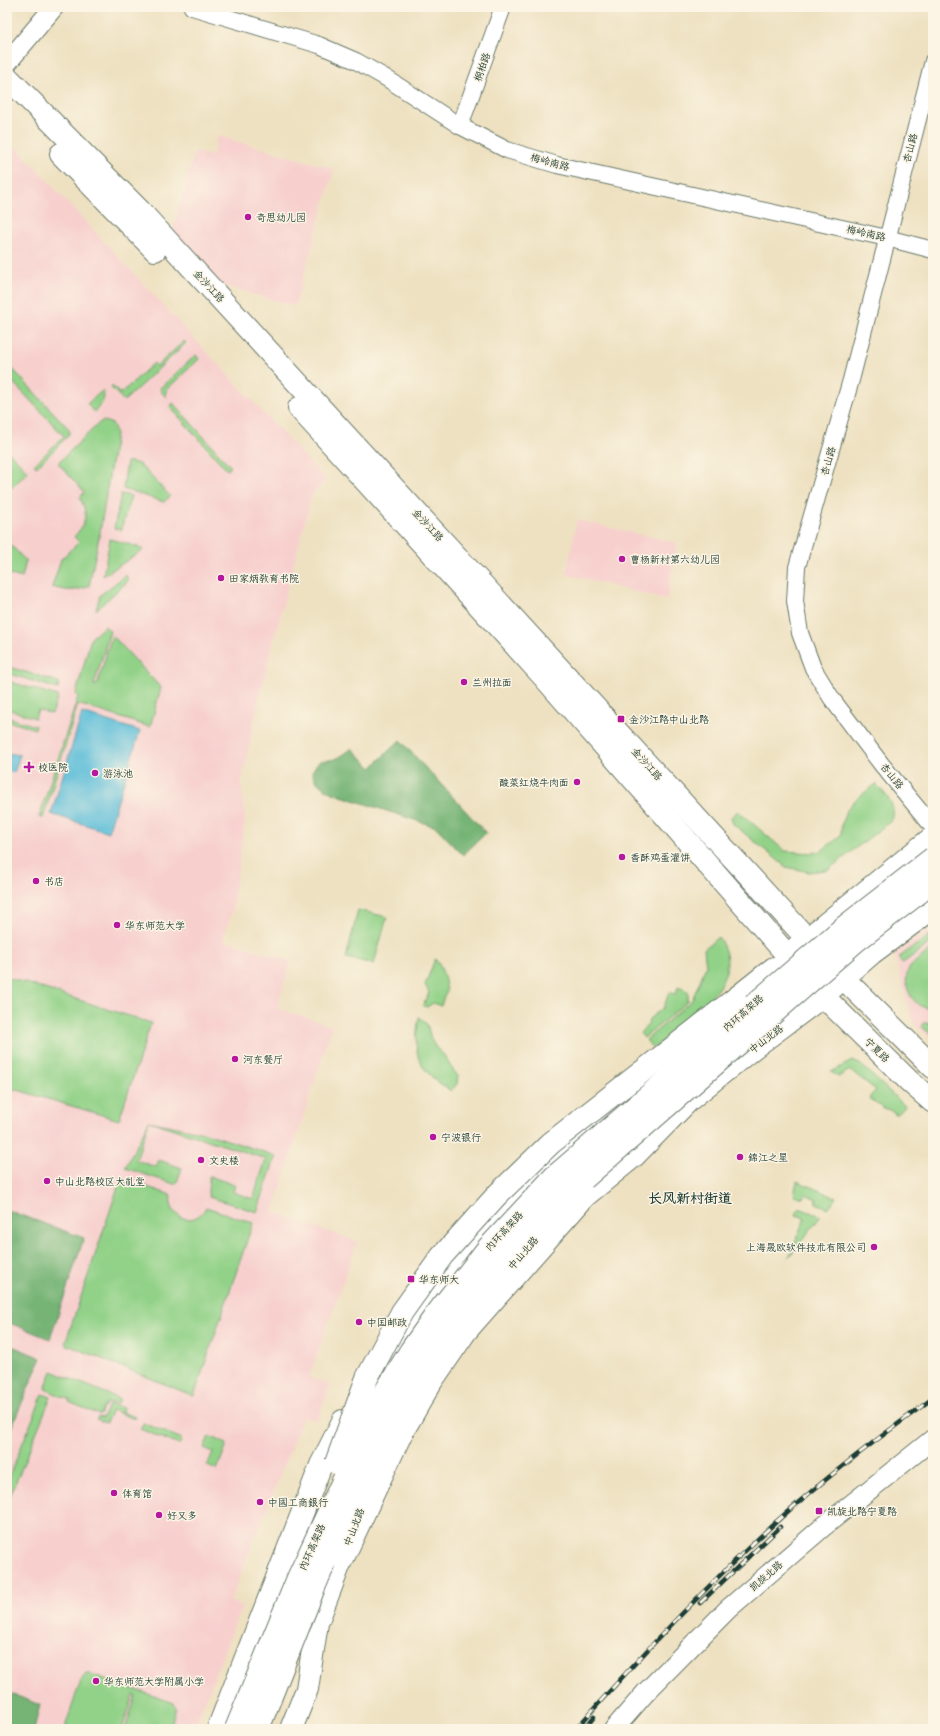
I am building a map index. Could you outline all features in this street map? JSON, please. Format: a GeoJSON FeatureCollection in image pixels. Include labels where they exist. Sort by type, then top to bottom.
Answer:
{"type":"FeatureCollection","features":[{"type":"Feature","properties":{"kind":"main road","name":"金沙江路"},"geometry":{"type":"LineString","coordinates":[[7,77],[140,211],[843,978]]}},
{"type":"Feature","properties":{"kind":"main road","name":"金沙江路"},"geometry":{"type":"LineString","coordinates":[[7,99],[131,224],[221,321],[543,676],[780,961],[823,996]]}},
{"type":"Feature","properties":{"kind":"main road"},"geometry":{"type":"LineString","coordinates":[[317,1535],[330,1479],[367,1378],[402,1312],[442,1256],[498,1194],[551,1143],[735,999],[933,837]]}},
{"type":"Feature","properties":{"kind":"main road","name":"内环高架路"},"geometry":{"type":"LineString","coordinates":[[236,1729],[298,1578],[382,1397],[411,1350],[435,1316],[488,1248],[555,1176],[843,928],[933,858]]}},
{"type":"Feature","properties":{"kind":"main road","name":"内环高架路"},"geometry":{"type":"LineString","coordinates":[[258,1729],[315,1585],[362,1478],[398,1406],[426,1360],[449,1327],[503,1261],[571,1190],[856,941],[933,882]]}},
{"type":"Feature","properties":{"kind":"main road","name":"中山北路"},"geometry":{"type":"LineString","coordinates":[[291,1729],[307,1689],[317,1623],[370,1486],[433,1364],[471,1312],[578,1192],[752,1049],[823,996],[872,954],[933,908]]}},
{"type":"Feature","properties":{"kind":"main road"},"geometry":{"type":"LineString","coordinates":[[232,1729],[338,1472],[378,1382],[423,1309],[468,1252],[540,1168],[637,1093],[729,1016],[780,961]]}},
{"type":"Feature","properties":{"kind":"main road"},"geometry":{"type":"LineString","coordinates":[[843,978],[933,1067]]}},
{"type":"Feature","properties":{"kind":"main road","name":"宁夏路"},"geometry":{"type":"LineString","coordinates":[[823,996],[909,1081],[933,1102]]}},
{"type":"Feature","properties":{"kind":"main road"},"geometry":{"type":"LineString","coordinates":[[262,1729],[400,1436],[430,1382],[466,1331],[585,1196],[634,1156],[686,1103]]}},
{"type":"Feature","properties":{"kind":"main road"},"geometry":{"type":"LineString","coordinates":[[218,1729],[321,1465],[373,1360],[420,1284],[468,1252]]}},
{"type":"Feature","properties":{"kind":"main road"},"geometry":{"type":"LineString","coordinates":[[275,1729],[317,1623]]}},
{"type":"Feature","properties":{"kind":"street"},"geometry":{"type":"LineString","coordinates":[[7,63],[54,7]]}},
{"type":"Feature","properties":{"kind":"street","name":"梅岭南路"},"geometry":{"type":"LineString","coordinates":[[192,7],[319,45],[356,60],[460,126],[507,150],[557,165],[887,238],[933,250]]}},
{"type":"Feature","properties":{"kind":"street","name":"桐柏路"},"geometry":{"type":"LineString","coordinates":[[460,126],[503,7]]}},
{"type":"Feature","properties":{"kind":"street","name":"杏山路"},"geometry":{"type":"LineString","coordinates":[[933,61],[849,387],[797,568],[795,601],[800,633],[813,668],[841,711],[882,765],[933,827]]}},
{"type":"Feature","properties":{"kind":"street","name":"凯旋北路"},"geometry":{"type":"LineString","coordinates":[[614,1729],[647,1691],[728,1609],[823,1527],[933,1439]]}},
{"type":"Feature","properties":{"kind":"shaded area","name":"奇思幼儿园"},"geometry":{"type":"Polygon","coordinates":[[[218,136],[334,169],[295,306],[218,284],[171,234],[195,151],[212,156],[218,136]]]}},
{"type":"Feature","properties":{"kind":"shaded area","name":"华东师范大学"},"geometry":{"type":"Polygon","coordinates":[[[15,146],[326,480],[312,494],[259,697],[241,785],[245,818],[232,911],[223,940],[291,961],[277,1008],[332,1026],[273,1212],[357,1242],[309,1377],[330,1385],[317,1421],[303,1417],[230,1601],[242,1606],[194,1729],[7,1729],[7,158],[15,146]]]}},
{"type":"Feature","properties":{"kind":"shaded area","name":"曹杨新村第六幼儿园"},"geometry":{"type":"Polygon","coordinates":[[[577,520],[677,543],[667,600],[566,574],[577,520]]]}},
{"type":"Feature","properties":{"kind":"shaded area"},"geometry":{"type":"Polygon","coordinates":[[[933,927],[933,1041],[914,1024],[894,954],[933,927]]]}},
{"type":"Feature","properties":{"kind":"green space"},"geometry":{"type":"Polygon","coordinates":[[[184,341],[186,343],[124,401],[111,388],[112,385],[120,394],[154,363],[157,366],[184,341]]]}},
{"type":"Feature","properties":{"kind":"green space"},"geometry":{"type":"Polygon","coordinates":[[[196,355],[199,359],[166,390],[166,397],[160,388],[196,355]]]}},
{"type":"Feature","properties":{"kind":"green space"},"geometry":{"type":"Polygon","coordinates":[[[7,363],[68,428],[70,432],[67,437],[37,467],[34,465],[64,436],[7,376],[7,363]]]}},
{"type":"Feature","properties":{"kind":"green space"},"geometry":{"type":"Polygon","coordinates":[[[103,390],[103,402],[94,412],[87,404],[103,390]]]}},
{"type":"Feature","properties":{"kind":"green space"},"geometry":{"type":"Polygon","coordinates":[[[173,403],[231,467],[227,470],[170,407],[173,403]]]}},
{"type":"Feature","properties":{"kind":"green space"},"geometry":{"type":"Polygon","coordinates":[[[104,421],[113,424],[116,434],[100,532],[89,586],[70,590],[52,587],[61,559],[79,542],[74,537],[84,523],[85,519],[85,509],[80,498],[84,492],[58,463],[100,422],[104,421]]]}},
{"type":"Feature","properties":{"kind":"green space"},"geometry":{"type":"Polygon","coordinates":[[[7,450],[28,472],[7,492],[7,450]]]}},
{"type":"Feature","properties":{"kind":"green space"},"geometry":{"type":"Polygon","coordinates":[[[127,461],[139,464],[170,496],[164,502],[123,489],[127,461]]]}},
{"type":"Feature","properties":{"kind":"green space"},"geometry":{"type":"Polygon","coordinates":[[[121,494],[131,496],[121,530],[114,528],[121,494]]]}},
{"type":"Feature","properties":{"kind":"green space"},"geometry":{"type":"Polygon","coordinates":[[[110,539],[142,548],[142,551],[103,576],[110,539]]]}},
{"type":"Feature","properties":{"kind":"green space"},"geometry":{"type":"Polygon","coordinates":[[[7,541],[26,561],[22,578],[7,574],[7,541]]]}},
{"type":"Feature","properties":{"kind":"green space"},"geometry":{"type":"Polygon","coordinates":[[[126,575],[128,581],[96,610],[100,595],[126,575]]]}},
{"type":"Feature","properties":{"kind":"green space"},"geometry":{"type":"Polygon","coordinates":[[[105,626],[110,631],[94,685],[97,685],[112,635],[161,688],[150,727],[78,704],[43,818],[39,817],[78,697],[76,694],[91,638],[105,626]]]}},
{"type":"Feature","properties":{"kind":"green space"},"geometry":{"type":"Polygon","coordinates":[[[9,667],[59,682],[58,689],[7,673],[9,667]]]}},
{"type":"Feature","properties":{"kind":"green space"},"geometry":{"type":"Polygon","coordinates":[[[7,681],[58,696],[52,714],[38,710],[35,718],[7,709],[7,681]]]}},
{"type":"Feature","properties":{"kind":"green space"},"geometry":{"type":"Polygon","coordinates":[[[7,717],[36,726],[35,729],[7,721],[7,717]]]}},
{"type":"Feature","properties":{"kind":"green space"},"geometry":{"type":"Polygon","coordinates":[[[400,740],[486,833],[463,855],[436,827],[335,794],[320,786],[313,776],[312,772],[319,761],[337,758],[352,748],[371,768],[400,740]]]}},
{"type":"Feature","properties":{"kind":"green space"},"geometry":{"type":"Polygon","coordinates":[[[876,784],[890,800],[893,810],[892,820],[828,870],[809,872],[786,867],[733,824],[731,817],[738,811],[785,851],[812,853],[821,851],[841,835],[844,817],[851,805],[856,799],[876,784]]]}},
{"type":"Feature","properties":{"kind":"green space"},"geometry":{"type":"Polygon","coordinates":[[[358,910],[387,917],[374,964],[346,958],[358,910]]]}},
{"type":"Feature","properties":{"kind":"green space"},"geometry":{"type":"Polygon","coordinates":[[[933,933],[933,941],[903,963],[899,960],[899,957],[933,933]]]}},
{"type":"Feature","properties":{"kind":"green space"},"geometry":{"type":"Polygon","coordinates":[[[718,937],[725,950],[727,961],[726,973],[721,983],[707,1002],[653,1049],[646,1040],[692,1000],[706,966],[704,949],[718,937]]]}},
{"type":"Feature","properties":{"kind":"green space"},"geometry":{"type":"Polygon","coordinates":[[[933,948],[933,1008],[927,1008],[916,1003],[909,993],[906,982],[908,971],[911,966],[933,948]]]}},
{"type":"Feature","properties":{"kind":"green space"},"geometry":{"type":"Polygon","coordinates":[[[435,959],[442,970],[447,991],[441,1006],[433,1003],[427,1007],[423,1006],[429,992],[425,985],[435,959]]]}},
{"type":"Feature","properties":{"kind":"green space"},"geometry":{"type":"Polygon","coordinates":[[[7,977],[151,1023],[119,1120],[7,1087],[7,977]]]}},
{"type":"Feature","properties":{"kind":"green space"},"geometry":{"type":"Polygon","coordinates":[[[678,987],[688,991],[688,1001],[644,1038],[640,1033],[648,1024],[649,1019],[664,1007],[669,992],[676,994],[678,987]]]}},
{"type":"Feature","properties":{"kind":"green space"},"geometry":{"type":"Polygon","coordinates":[[[419,1017],[426,1023],[436,1047],[444,1055],[458,1076],[457,1084],[451,1091],[431,1076],[424,1068],[420,1060],[416,1042],[419,1017]]]}},
{"type":"Feature","properties":{"kind":"green space"},"geometry":{"type":"Polygon","coordinates":[[[923,1023],[933,1024],[933,1036],[922,1027],[923,1023]]]}},
{"type":"Feature","properties":{"kind":"green space"},"geometry":{"type":"Polygon","coordinates":[[[852,1061],[860,1064],[904,1105],[905,1107],[898,1114],[894,1114],[895,1112],[884,1108],[869,1098],[876,1090],[850,1070],[838,1077],[831,1072],[852,1061]]]}},
{"type":"Feature","properties":{"kind":"green space"},"geometry":{"type":"Polygon","coordinates":[[[149,1121],[209,1134],[276,1156],[257,1212],[209,1197],[209,1176],[235,1185],[233,1192],[253,1199],[266,1159],[149,1121]]]}},
{"type":"Feature","properties":{"kind":"green space"},"geometry":{"type":"Polygon","coordinates":[[[149,1121],[136,1160],[156,1167],[159,1160],[182,1168],[177,1182],[174,1184],[125,1168],[149,1121]]]}},
{"type":"Feature","properties":{"kind":"green space"},"geometry":{"type":"Polygon","coordinates":[[[121,1178],[171,1195],[173,1210],[177,1215],[183,1218],[195,1218],[201,1214],[206,1207],[253,1223],[194,1396],[65,1344],[121,1178]]]}},
{"type":"Feature","properties":{"kind":"green space"},"geometry":{"type":"Polygon","coordinates":[[[797,1181],[837,1198],[828,1208],[816,1203],[817,1199],[805,1194],[803,1198],[794,1195],[797,1181]]]}},
{"type":"Feature","properties":{"kind":"green space"},"geometry":{"type":"Polygon","coordinates":[[[799,1208],[821,1216],[789,1257],[805,1218],[796,1215],[799,1208]]]}},
{"type":"Feature","properties":{"kind":"green space"},"geometry":{"type":"Polygon","coordinates":[[[7,1210],[84,1238],[50,1339],[7,1322],[7,1210]]]}},
{"type":"Feature","properties":{"kind":"green space"},"geometry":{"type":"Polygon","coordinates":[[[7,1344],[41,1358],[7,1438],[7,1344]]]}},
{"type":"Feature","properties":{"kind":"green space"},"geometry":{"type":"Polygon","coordinates":[[[52,1371],[120,1399],[118,1403],[107,1403],[100,1415],[69,1402],[70,1400],[45,1389],[52,1371]]]}},
{"type":"Feature","properties":{"kind":"green space"},"geometry":{"type":"Polygon","coordinates":[[[43,1394],[51,1397],[7,1504],[7,1481],[43,1394]]]}},
{"type":"Feature","properties":{"kind":"green space"},"geometry":{"type":"Polygon","coordinates":[[[109,1405],[123,1408],[122,1412],[135,1417],[134,1419],[112,1410],[106,1423],[96,1419],[98,1417],[102,1418],[109,1405]]]}},
{"type":"Feature","properties":{"kind":"green space"},"geometry":{"type":"Polygon","coordinates":[[[143,1423],[182,1439],[179,1445],[140,1429],[143,1423]]]}},
{"type":"Feature","properties":{"kind":"green space"},"geometry":{"type":"Polygon","coordinates":[[[209,1436],[227,1444],[217,1470],[207,1466],[213,1452],[204,1448],[209,1436]]]}},
{"type":"Feature","properties":{"kind":"green space","name":"华东师范大学附属小学"},"geometry":{"type":"Polygon","coordinates":[[[86,1674],[91,1674],[174,1703],[176,1708],[170,1729],[125,1729],[136,1696],[134,1695],[122,1729],[66,1728],[81,1680],[86,1674]]]}},
{"type":"Feature","properties":{"kind":"green space"},"geometry":{"type":"Polygon","coordinates":[[[7,1692],[40,1705],[34,1729],[7,1729],[7,1692]]]}},
{"type":"Feature","properties":{"kind":"water","name":"游泳池"},"geometry":{"type":"Polygon","coordinates":[[[82,713],[140,731],[108,832],[51,814],[82,713]]]}},
{"type":"Feature","properties":{"kind":"water"},"geometry":{"type":"Polygon","coordinates":[[[7,753],[20,755],[14,773],[7,771],[7,753]]]}},
{"type":"Feature","properties":{"kind":"railway"},"geometry":{"type":"LineString","coordinates":[[576,1729],[673,1623],[776,1522],[834,1473],[933,1398]]}},
{"type":"Feature","properties":{"kind":"railway"},"geometry":{"type":"LineString","coordinates":[[700,1603],[780,1527]]}},
{"type":"Feature","properties":{"kind":"railway"},"geometry":{"type":"LineString","coordinates":[[584,1729],[594,1717]]}},
{"type":"Feature","properties":{"kind":"place","name":"奇思幼儿园"},"geometry":{"type":"Point","coordinates":[248,217]}},
{"type":"Feature","properties":{"kind":"place","name":"曹杨新村第六幼儿园"},"geometry":{"type":"Point","coordinates":[622,559]}},
{"type":"Feature","properties":{"kind":"place","name":"田家炳教育书院"},"geometry":{"type":"Point","coordinates":[221,578]}},
{"type":"Feature","properties":{"kind":"place","name":"兰州拉面"},"geometry":{"type":"Point","coordinates":[464,682]}},
{"type":"Feature","properties":{"kind":"place","name":"金沙江路中山北路"},"geometry":{"type":"Point","coordinates":[621,719]}},
{"type":"Feature","properties":{"kind":"place","name":"校医院"},"geometry":{"type":"Point","coordinates":[29,767]}},
{"type":"Feature","properties":{"kind":"place","name":"游泳池"},"geometry":{"type":"Point","coordinates":[95,773]}},
{"type":"Feature","properties":{"kind":"place","name":"酸菜红烧牛肉面"},"geometry":{"type":"Point","coordinates":[577,782]}},
{"type":"Feature","properties":{"kind":"place","name":"香酥鸡蛋灌饼"},"geometry":{"type":"Point","coordinates":[622,857]}},
{"type":"Feature","properties":{"kind":"place","name":"书店"},"geometry":{"type":"Point","coordinates":[36,881]}},
{"type":"Feature","properties":{"kind":"place","name":"华东师范大学"},"geometry":{"type":"Point","coordinates":[117,925]}},
{"type":"Feature","properties":{"kind":"place","name":"河东餐厅"},"geometry":{"type":"Point","coordinates":[235,1059]}},
{"type":"Feature","properties":{"kind":"place","name":"宁波银行"},"geometry":{"type":"Point","coordinates":[433,1137]}},
{"type":"Feature","properties":{"kind":"place","name":"錦江之星"},"geometry":{"type":"Point","coordinates":[740,1157]}},
{"type":"Feature","properties":{"kind":"place","name":"文史楼"},"geometry":{"type":"Point","coordinates":[201,1160]}},
{"type":"Feature","properties":{"kind":"place","name":"中山北路校区大礼堂"},"geometry":{"type":"Point","coordinates":[47,1181]}},
{"type":"Feature","properties":{"kind":"place","name":"上海晟欧软件技术有限公司"},"geometry":{"type":"Point","coordinates":[874,1247]}},
{"type":"Feature","properties":{"kind":"place","name":"华东师大"},"geometry":{"type":"Point","coordinates":[411,1279]}},
{"type":"Feature","properties":{"kind":"place","name":"中国邮政"},"geometry":{"type":"Point","coordinates":[359,1322]}},
{"type":"Feature","properties":{"kind":"place","name":"体育馆"},"geometry":{"type":"Point","coordinates":[114,1493]}},
{"type":"Feature","properties":{"kind":"place","name":"中國工商銀行"},"geometry":{"type":"Point","coordinates":[260,1502]}},
{"type":"Feature","properties":{"kind":"place","name":"凯旋北路宁夏路"},"geometry":{"type":"Point","coordinates":[819,1511]}},
{"type":"Feature","properties":{"kind":"place","name":"好又多"},"geometry":{"type":"Point","coordinates":[159,1515]}},
{"type":"Feature","properties":{"kind":"place","name":"华东师范大学附属小学"},"geometry":{"type":"Point","coordinates":[96,1681]}},
{"type":"Feature","properties":{"kind":"district","name":"长风新村街道"},"geometry":{"type":"Point","coordinates":[690,1198]}}]}
